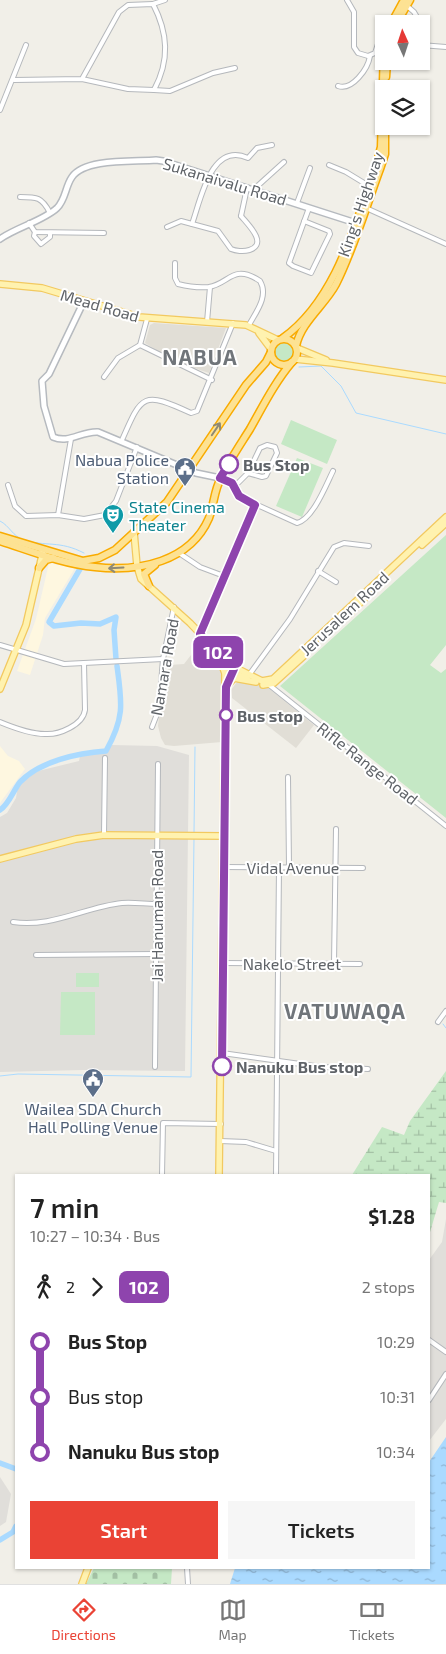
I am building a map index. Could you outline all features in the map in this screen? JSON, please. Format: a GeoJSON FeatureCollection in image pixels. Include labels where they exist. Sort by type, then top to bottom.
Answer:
{"type":"FeatureCollection","features":[{"type":"Feature","properties":{"kind":"highway"},"geometry":{"type":"LineString","coordinates":[[398,15],[407,2]]}},
{"type":"Feature","properties":{"kind":"highway","name":"King's Highway"},"geometry":{"type":"LineString","coordinates":[[364,207],[380,153],[383,70]]}},
{"type":"Feature","properties":{"kind":"highway","name":"King's Highway"},"geometry":{"type":"LineString","coordinates":[[280,339],[304,320],[330,286],[385,154],[386,135]]}},
{"type":"Feature","properties":{"kind":"highway","name":"King's Highway"},"geometry":{"type":"LineString","coordinates":[[297,347],[301,333],[335,285],[357,223]]}},
{"type":"Feature","properties":{"kind":"highway"},"geometry":{"type":"LineString","coordinates":[[0,541],[83,560],[93,560],[115,550],[167,502],[246,385],[266,362],[280,339],[291,340],[297,347],[294,361],[276,383],[220,478],[208,520],[190,544],[179,553],[144,573],[144,578],[149,586]]}},
{"type":"Feature","properties":{"kind":"highway"},"geometry":{"type":"LineString","coordinates":[[271,351],[274,360],[281,364],[294,361]]}},
{"type":"Feature","properties":{"kind":"highway"},"geometry":{"type":"LineString","coordinates":[[0,536],[57,558],[93,567],[137,566],[163,561]]}},
{"type":"Feature","properties":{"kind":"highway"},"geometry":{"type":"LineString","coordinates":[[39,568],[46,560],[57,558]]}},
{"type":"Feature","properties":{"kind":"main road","name":"Sukanaivalu Road"},"geometry":{"type":"LineString","coordinates":[[0,239],[50,213],[61,203],[72,176],[81,169],[93,164],[163,161],[357,223]]}},
{"type":"Feature","properties":{"kind":"main road","name":"Mead Road"},"geometry":{"type":"LineString","coordinates":[[0,284],[42,288],[147,319],[233,323],[249,326],[258,332],[280,339]]}},
{"type":"Feature","properties":{"kind":"main road"},"geometry":{"type":"LineString","coordinates":[[84,301],[49,374],[42,381],[44,406],[50,433],[58,440],[71,439],[93,432],[122,440],[189,470],[220,478]]}},
{"type":"Feature","properties":{"kind":"main road","name":"Mead Road"},"geometry":{"type":"LineString","coordinates":[[258,332],[271,351]]}},
{"type":"Feature","properties":{"kind":"main road"},"geometry":{"type":"LineString","coordinates":[[297,347],[333,362]]}},
{"type":"Feature","properties":{"kind":"main road"},"geometry":{"type":"LineString","coordinates":[[294,361],[333,362],[446,380]]}},
{"type":"Feature","properties":{"kind":"main road","name":"Jerusalem Road"},"geometry":{"type":"LineString","coordinates":[[268,684],[446,517]]}},
{"type":"Feature","properties":{"kind":"main road","name":"Jerusalem Road"},"geometry":{"type":"LineString","coordinates":[[268,684],[296,664],[446,523]]}},
{"type":"Feature","properties":{"kind":"main road"},"geometry":{"type":"LineString","coordinates":[[134,532],[137,566],[141,579],[174,607],[210,645],[229,670],[256,682]]}},
{"type":"Feature","properties":{"kind":"main road"},"geometry":{"type":"LineString","coordinates":[[0,690],[26,625],[43,552]]}},
{"type":"Feature","properties":{"kind":"main road"},"geometry":{"type":"LineString","coordinates":[[229,670],[249,675],[268,684]]}},
{"type":"Feature","properties":{"kind":"main road"},"geometry":{"type":"LineString","coordinates":[[219,1174],[226,687],[229,670]]}},
{"type":"Feature","properties":{"kind":"main road"},"geometry":{"type":"LineString","coordinates":[[226,687],[234,678],[268,684]]}},
{"type":"Feature","properties":{"kind":"main road"},"geometry":{"type":"LineString","coordinates":[[0,859],[76,839],[104,835],[224,836]]}},
{"type":"Feature","properties":{"kind":"main road"},"geometry":{"type":"LineString","coordinates":[[82,1584],[88,1569]]}},
{"type":"Feature","properties":{"kind":"street"},"geometry":{"type":"LineString","coordinates":[[82,79],[119,12],[128,5],[153,4],[165,0]]}},
{"type":"Feature","properties":{"kind":"street"},"geometry":{"type":"LineString","coordinates":[[347,0],[355,19],[355,50],[361,55],[370,56]]}},
{"type":"Feature","properties":{"kind":"street"},"geometry":{"type":"LineString","coordinates":[[407,2],[416,15]]}},
{"type":"Feature","properties":{"kind":"street"},"geometry":{"type":"LineString","coordinates":[[153,4],[162,20],[167,52],[162,72],[154,90]]}},
{"type":"Feature","properties":{"kind":"street"},"geometry":{"type":"LineString","coordinates":[[1,108],[14,80],[26,45]]}},
{"type":"Feature","properties":{"kind":"street"},"geometry":{"type":"LineString","coordinates":[[430,46],[446,47]]}},
{"type":"Feature","properties":{"kind":"street"},"geometry":{"type":"LineString","coordinates":[[338,86],[346,88],[352,84],[369,61],[370,56],[375,52]]}},
{"type":"Feature","properties":{"kind":"street"},"geometry":{"type":"LineString","coordinates":[[14,80],[82,79],[128,88],[170,91],[213,73],[234,68]]}},
{"type":"Feature","properties":{"kind":"street"},"geometry":{"type":"LineString","coordinates":[[192,224],[209,176],[221,158],[231,154],[248,158],[257,148],[272,145]]}},
{"type":"Feature","properties":{"kind":"street"},"geometry":{"type":"LineString","coordinates":[[168,227],[181,221],[218,231],[231,249],[246,252],[255,247],[258,242],[256,236],[241,217],[250,189],[284,162]]}},
{"type":"Feature","properties":{"kind":"street"},"geometry":{"type":"LineString","coordinates":[[329,165],[346,172],[369,186]]}},
{"type":"Feature","properties":{"kind":"street"},"geometry":{"type":"LineString","coordinates":[[297,203],[310,168]]}},
{"type":"Feature","properties":{"kind":"street"},"geometry":{"type":"LineString","coordinates":[[20,197],[39,197],[44,201],[50,213]]}},
{"type":"Feature","properties":{"kind":"street"},"geometry":{"type":"LineString","coordinates":[[364,207],[446,244]]}},
{"type":"Feature","properties":{"kind":"street"},"geometry":{"type":"LineString","coordinates":[[304,221],[328,231],[330,234],[311,273],[289,263],[304,221],[309,208]]}},
{"type":"Feature","properties":{"kind":"street"},"geometry":{"type":"LineString","coordinates":[[29,223],[35,232],[34,236],[41,244],[50,237],[50,232]]}},
{"type":"Feature","properties":{"kind":"street"},"geometry":{"type":"LineString","coordinates":[[35,232],[104,233]]}},
{"type":"Feature","properties":{"kind":"street"},"geometry":{"type":"LineString","coordinates":[[175,263],[175,278],[178,284],[210,287],[236,274],[246,275],[260,281],[264,291],[263,298],[249,326]]}},
{"type":"Feature","properties":{"kind":"street"},"geometry":{"type":"LineString","coordinates":[[207,322],[210,287]]}},
{"type":"Feature","properties":{"kind":"street"},"geometry":{"type":"LineString","coordinates":[[104,377],[118,358],[140,346],[147,319]]}},
{"type":"Feature","properties":{"kind":"street"},"geometry":{"type":"LineString","coordinates":[[122,440],[140,404],[145,400],[158,399],[194,413],[200,408],[233,323]]}},
{"type":"Feature","properties":{"kind":"street"},"geometry":{"type":"LineString","coordinates":[[140,346],[212,380]]}},
{"type":"Feature","properties":{"kind":"street"},"geometry":{"type":"LineString","coordinates":[[58,515],[71,439]]}},
{"type":"Feature","properties":{"kind":"street"},"geometry":{"type":"LineString","coordinates":[[220,478],[232,483],[238,483],[248,473],[260,448],[267,445],[275,447],[277,453],[266,476],[262,477],[248,473]]}},
{"type":"Feature","properties":{"kind":"street"},"geometry":{"type":"LineString","coordinates":[[8,485],[13,502],[22,515],[34,517],[58,515],[96,518],[105,515],[116,501],[137,447]]}},
{"type":"Feature","properties":{"kind":"street"},"geometry":{"type":"LineString","coordinates":[[232,483],[239,496],[255,505],[299,522],[314,507],[333,471]]}},
{"type":"Feature","properties":{"kind":"street"},"geometry":{"type":"LineString","coordinates":[[200,634],[255,505]]}},
{"type":"Feature","properties":{"kind":"street"},"geometry":{"type":"LineString","coordinates":[[249,675],[290,619],[318,571],[337,544],[369,546]]}},
{"type":"Feature","properties":{"kind":"street"},"geometry":{"type":"LineString","coordinates":[[179,553],[200,567],[224,576]]}},
{"type":"Feature","properties":{"kind":"street"},"geometry":{"type":"LineString","coordinates":[[318,571],[336,582]]}},
{"type":"Feature","properties":{"kind":"street","name":"Namara Road"},"geometry":{"type":"LineString","coordinates":[[152,727],[159,709],[163,659],[174,607]]}},
{"type":"Feature","properties":{"kind":"street"},"geometry":{"type":"LineString","coordinates":[[0,645],[64,664],[163,659]]}},
{"type":"Feature","properties":{"kind":"street"},"geometry":{"type":"LineString","coordinates":[[0,722],[47,734],[78,723],[84,717],[85,710],[84,663]]}},
{"type":"Feature","properties":{"kind":"street","name":"Rifle Range Road"},"geometry":{"type":"LineString","coordinates":[[268,684],[446,826]]}},
{"type":"Feature","properties":{"kind":"street"},"geometry":{"type":"LineString","coordinates":[[104,835],[105,758]]}},
{"type":"Feature","properties":{"kind":"street","name":"Jai Hanuman Road"},"geometry":{"type":"LineString","coordinates":[[155,1068],[158,764]]}},
{"type":"Feature","properties":{"kind":"street"},"geometry":{"type":"LineString","coordinates":[[288,777],[289,867]]}},
{"type":"Feature","properties":{"kind":"street"},"geometry":{"type":"LineString","coordinates":[[334,963],[336,829]]}},
{"type":"Feature","properties":{"kind":"street","name":"Vidal Avenue"},"geometry":{"type":"LineString","coordinates":[[223,867],[363,868]]}},
{"type":"Feature","properties":{"kind":"street"},"geometry":{"type":"LineString","coordinates":[[276,1174],[279,867]]}},
{"type":"Feature","properties":{"kind":"street"},"geometry":{"type":"LineString","coordinates":[[13,922],[38,923],[54,921],[122,903],[157,904]]}},
{"type":"Feature","properties":{"kind":"street"},"geometry":{"type":"LineString","coordinates":[[36,955],[156,954]]}},
{"type":"Feature","properties":{"kind":"street","name":"Nakelo Street"},"geometry":{"type":"LineString","coordinates":[[223,963],[360,964]]}},
{"type":"Feature","properties":{"kind":"street"},"geometry":{"type":"LineString","coordinates":[[438,1022],[446,1011]]}},
{"type":"Feature","properties":{"kind":"street"},"geometry":{"type":"LineString","coordinates":[[222,1053],[322,1067],[368,1070]]}},
{"type":"Feature","properties":{"kind":"street"},"geometry":{"type":"LineString","coordinates":[[162,1174],[164,1124],[221,1124]]}},
{"type":"Feature","properties":{"kind":"street"},"geometry":{"type":"LineString","coordinates":[[220,1141],[246,1142],[276,1151]]}},
{"type":"Feature","properties":{"kind":"street"},"geometry":{"type":"LineString","coordinates":[[430,1341],[446,1352]]}},
{"type":"Feature","properties":{"kind":"street"},"geometry":{"type":"LineString","coordinates":[[430,1398],[446,1374]]}},
{"type":"Feature","properties":{"kind":"street"},"geometry":{"type":"LineString","coordinates":[[187,1569],[188,1584]]}},
{"type":"Feature","properties":{"kind":"shaded area"},"geometry":{"type":"Polygon","coordinates":[[[154,323],[226,328],[209,373],[176,362],[145,343],[150,325],[154,323]]]}},
{"type":"Feature","properties":{"kind":"shaded area"},"geometry":{"type":"Polygon","coordinates":[[[49,563],[75,568],[45,618],[43,635],[30,675],[17,671],[36,619],[49,563]]]}},
{"type":"Feature","properties":{"kind":"shaded area"},"geometry":{"type":"Polygon","coordinates":[[[202,641],[221,666],[224,684],[222,742],[165,745],[158,726],[161,696],[169,665],[184,664],[202,641]]]}},
{"type":"Feature","properties":{"kind":"shaded area"},"geometry":{"type":"Polygon","coordinates":[[[242,680],[266,686],[314,725],[296,748],[232,698],[231,690],[237,682],[242,680]]]}},
{"type":"Feature","properties":{"kind":"shaded area"},"geometry":{"type":"Polygon","coordinates":[[[112,745],[157,746],[189,755],[185,1071],[83,1070],[0,1072],[0,817],[7,813],[16,798],[18,785],[30,773],[79,761],[80,756],[99,753],[112,745]]]}},
{"type":"Feature","properties":{"kind":"shaded area"},"geometry":{"type":"Polygon","coordinates":[[[0,746],[8,756],[19,761],[25,769],[0,803],[0,746]]]}},
{"type":"Feature","properties":{"kind":"shaded area"},"geometry":{"type":"Polygon","coordinates":[[[446,1219],[446,1419],[430,1440],[430,1259],[442,1242],[446,1219]]]}},
{"type":"Feature","properties":{"kind":"shaded area"},"geometry":{"type":"Polygon","coordinates":[[[0,1477],[11,1494],[6,1522],[0,1526],[0,1477]]]}},
{"type":"Feature","properties":{"kind":"green space"},"geometry":{"type":"Polygon","coordinates":[[[279,342],[287,342],[293,348],[293,356],[287,362],[279,362],[273,356],[273,348],[279,342]]]}},
{"type":"Feature","properties":{"kind":"green space"},"geometry":{"type":"Polygon","coordinates":[[[291,420],[337,440],[327,464],[281,444],[291,420]]]}},
{"type":"Feature","properties":{"kind":"green space"},"geometry":{"type":"Polygon","coordinates":[[[297,458],[323,468],[302,517],[276,506],[297,458]]]}},
{"type":"Feature","properties":{"kind":"green space"},"geometry":{"type":"Polygon","coordinates":[[[446,535],[446,645],[430,665],[441,673],[446,669],[446,818],[280,686],[446,535]]]}},
{"type":"Feature","properties":{"kind":"green space"},"geometry":{"type":"Polygon","coordinates":[[[76,973],[99,973],[99,987],[76,987],[76,973]]]}},
{"type":"Feature","properties":{"kind":"green space"},"geometry":{"type":"Polygon","coordinates":[[[61,992],[95,992],[95,1035],[60,1035],[61,992]]]}},
{"type":"Feature","properties":{"kind":"green space"},"geometry":{"type":"Polygon","coordinates":[[[446,1071],[446,1203],[439,1202],[430,1232],[430,1174],[353,1174],[382,1127],[404,1135],[410,1121],[446,1071]]]}},
{"type":"Feature","properties":{"kind":"green space"},"geometry":{"type":"Polygon","coordinates":[[[94,1569],[172,1569],[171,1584],[86,1584],[94,1569]]]}},
{"type":"Feature","properties":{"kind":"water"},"geometry":{"type":"Polygon","coordinates":[[[446,1437],[446,1584],[230,1584],[235,1569],[430,1569],[430,1461],[446,1437]]]}},
{"type":"Feature","properties":{"kind":"waterway"},"geometry":{"type":"LineString","coordinates":[[299,367],[321,366],[341,386],[356,413],[446,434]]}},
{"type":"Feature","properties":{"kind":"waterway"},"geometry":{"type":"LineString","coordinates":[[0,521],[24,540],[67,546],[84,553]]}},
{"type":"Feature","properties":{"kind":"waterway"},"geometry":{"type":"LineString","coordinates":[[80,569],[49,622],[54,626],[81,623],[100,624],[116,617],[114,630],[116,659]]}},
{"type":"Feature","properties":{"kind":"waterway"},"geometry":{"type":"LineString","coordinates":[[0,810],[20,782],[38,769],[60,759],[106,751],[119,719],[121,700],[117,666]]}},
{"type":"Feature","properties":{"kind":"waterway"},"geometry":{"type":"LineString","coordinates":[[194,834],[195,747]]}},
{"type":"Feature","properties":{"kind":"waterway"},"geometry":{"type":"LineString","coordinates":[[0,1076],[18,1074],[191,1077],[194,838]]}},
{"type":"Feature","properties":{"kind":"waterway"},"geometry":{"type":"LineString","coordinates":[[443,1024],[446,1028]]}},
{"type":"Feature","properties":{"kind":"waterway"},"geometry":{"type":"LineString","coordinates":[[0,1463],[15,1469]]}},
{"type":"Feature","properties":{"kind":"waterway"},"geometry":{"type":"LineString","coordinates":[[0,1540],[13,1532],[15,1528]]}},
{"type":"Feature","properties":{"kind":"bus line","name":"102"},"geometry":{"type":"LineString","coordinates":[[222,1066],[226,687],[234,669],[200,634],[229,562],[255,505],[239,496],[232,483],[220,478],[229,464]]}},
{"type":"Feature","properties":{"kind":"place","name":"Bus Stop"},"geometry":{"type":"Point","coordinates":[229,464]}},
{"type":"Feature","properties":{"kind":"place","name":"Nabua Police Station"},"geometry":{"type":"Point","coordinates":[185,487]}},
{"type":"Feature","properties":{"kind":"place","name":"State Cinema Theater"},"geometry":{"type":"Point","coordinates":[113,534]}},
{"type":"Feature","properties":{"kind":"place","name":"Bus stop"},"geometry":{"type":"Point","coordinates":[226,715]}},
{"type":"Feature","properties":{"kind":"place","name":"Nanuku Bus stop"},"geometry":{"type":"Point","coordinates":[222,1066]}},
{"type":"Feature","properties":{"kind":"place","name":"Wailea SDA Church Hall Polling Venue"},"geometry":{"type":"Point","coordinates":[93,1098]}},
{"type":"Feature","properties":{"kind":"district","name":"NABUA"},"geometry":{"type":"Point","coordinates":[200,356]}},
{"type":"Feature","properties":{"kind":"district","name":"VATUWAQA"},"geometry":{"type":"Point","coordinates":[345,1010]}}]}
